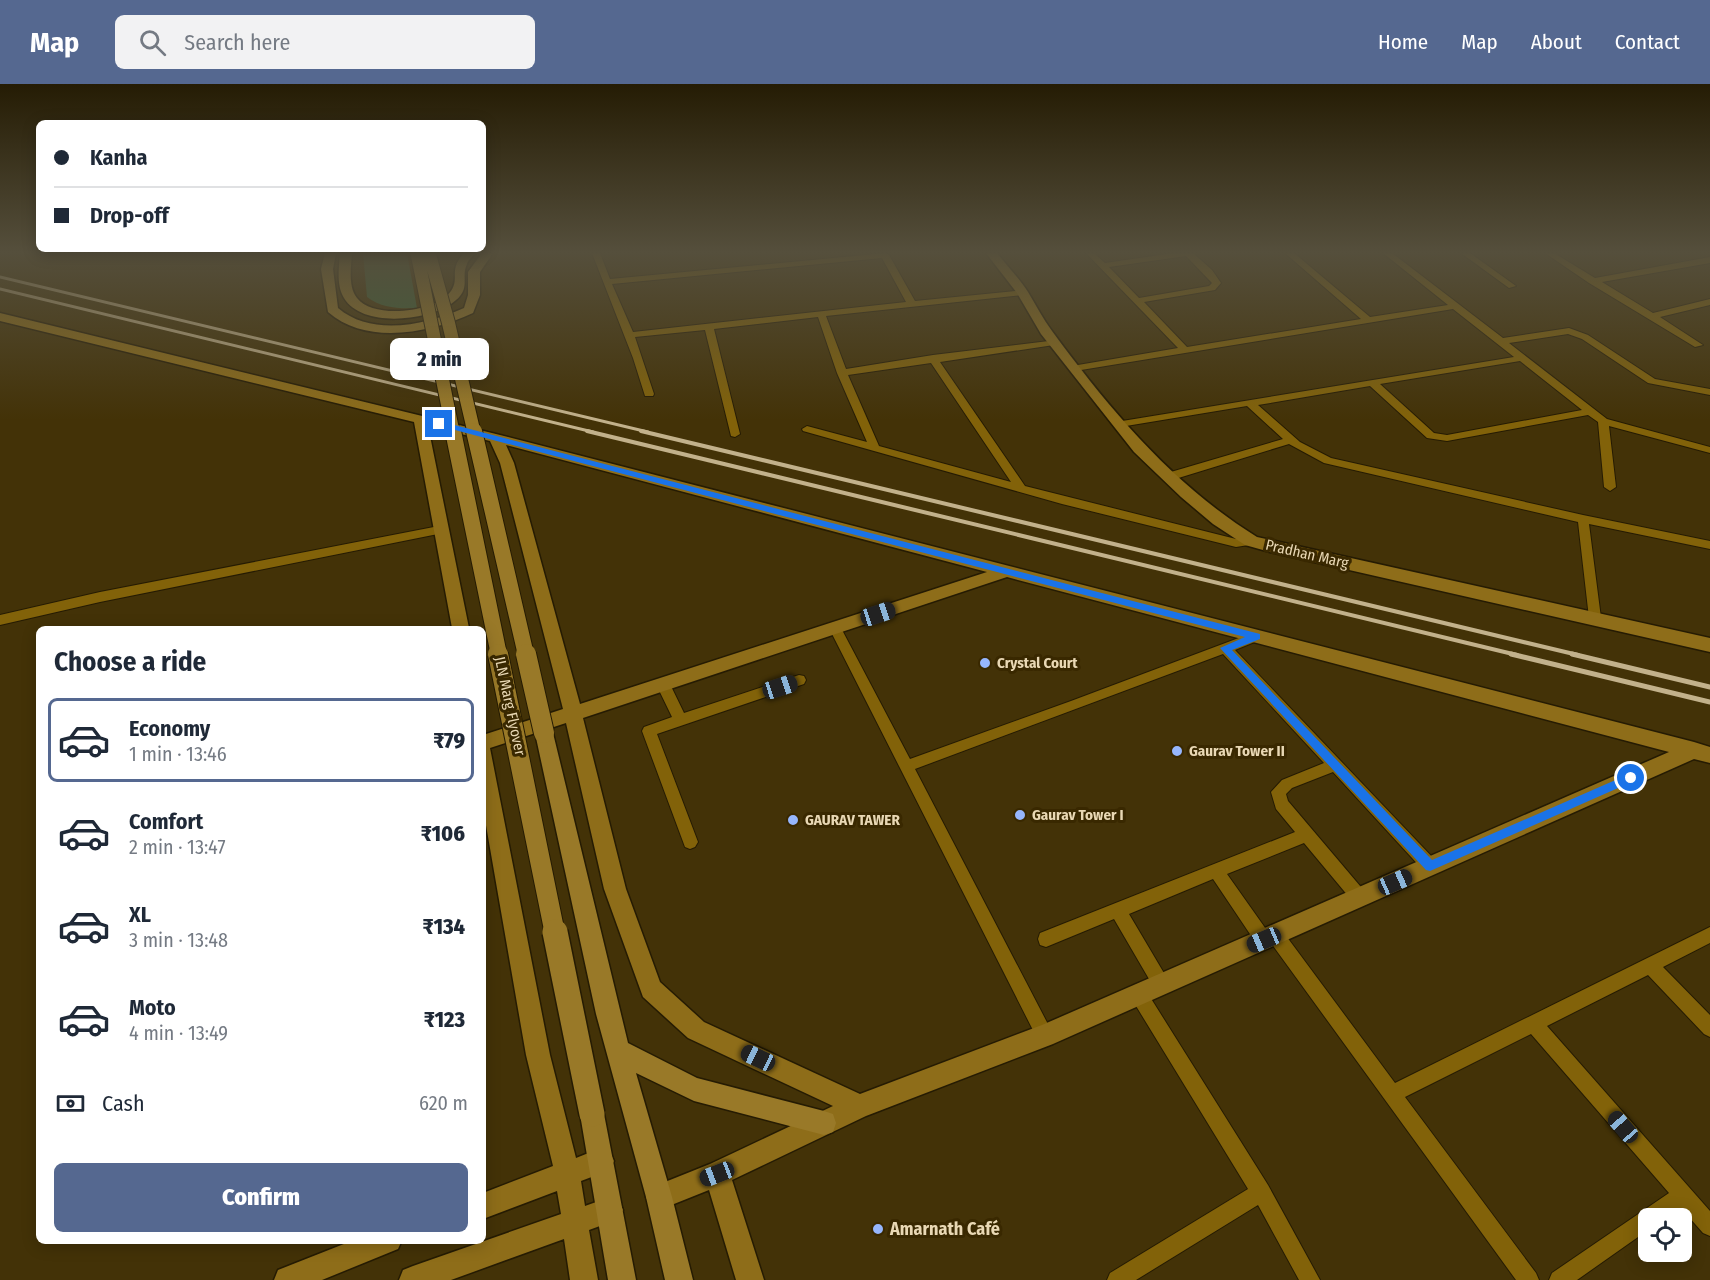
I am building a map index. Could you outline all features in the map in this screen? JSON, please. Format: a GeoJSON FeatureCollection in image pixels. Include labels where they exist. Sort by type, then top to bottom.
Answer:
{"type":"FeatureCollection","features":[{"type":"Feature","properties":{"kind":"main road"},"geometry":{"type":"LineString","coordinates":[[332,309],[349,322],[371,328],[438,322],[456,317],[469,309]]}},
{"type":"Feature","properties":{"kind":"main road"},"geometry":{"type":"LineString","coordinates":[[366,309],[392,315],[417,313],[430,309]]}},
{"type":"Feature","properties":{"kind":"main road","name":"JLN Marg Flyover"},"geometry":{"type":"LineString","coordinates":[[428,309],[592,1114],[622,1280]]}},
{"type":"Feature","properties":{"kind":"main road","name":"JLN Marg Flyover"},"geometry":{"type":"LineString","coordinates":[[445,309],[608,1014],[659,1197],[679,1280]]}},
{"type":"Feature","properties":{"kind":"main road"},"geometry":{"type":"LineString","coordinates":[[618,1050],[694,1089],[824,1123]]}},
{"type":"Feature","properties":{"kind":"street"},"geometry":{"type":"LineString","coordinates":[[618,309],[644,370],[649,394]]}},
{"type":"Feature","properties":{"kind":"street"},"geometry":{"type":"LineString","coordinates":[[630,334],[868,309]]}},
{"type":"Feature","properties":{"kind":"street","name":"Pradhan Marg"},"geometry":{"type":"LineString","coordinates":[[1033,309],[1054,342],[1139,449],[1218,520],[1251,541],[1710,645]]}},
{"type":"Feature","properties":{"kind":"street"},"geometry":{"type":"LineString","coordinates":[[1144,309],[1185,350]]}},
{"type":"Feature","properties":{"kind":"street"},"geometry":{"type":"LineString","coordinates":[[1355,309],[1368,320]]}},
{"type":"Feature","properties":{"kind":"street"},"geometry":{"type":"LineString","coordinates":[[1075,368],[1438,309]]}},
{"type":"Feature","properties":{"kind":"street"},"geometry":{"type":"LineString","coordinates":[[1460,309],[1603,421],[1710,451]]}},
{"type":"Feature","properties":{"kind":"street"},"geometry":{"type":"LineString","coordinates":[[1637,309],[1698,345]]}},
{"type":"Feature","properties":{"kind":"street"},"geometry":{"type":"LineString","coordinates":[[1650,317],[1683,309]]}},
{"type":"Feature","properties":{"kind":"street"},"geometry":{"type":"LineString","coordinates":[[821,314],[842,373],[874,447]]}},
{"type":"Feature","properties":{"kind":"street"},"geometry":{"type":"LineString","coordinates":[[0,317],[496,438],[1702,752]]}},
{"type":"Feature","properties":{"kind":"street"},"geometry":{"type":"LineString","coordinates":[[709,327],[735,434]]}},
{"type":"Feature","properties":{"kind":"street"},"geometry":{"type":"LineString","coordinates":[[1503,341],[1569,331],[1585,337],[1652,381],[1710,392]]}},
{"type":"Feature","properties":{"kind":"street"},"geometry":{"type":"LineString","coordinates":[[842,373],[1054,342]]}},
{"type":"Feature","properties":{"kind":"street"},"geometry":{"type":"LineString","coordinates":[[933,358],[1021,489]]}},
{"type":"Feature","properties":{"kind":"street"},"geometry":{"type":"LineString","coordinates":[[1120,424],[1523,358]]}},
{"type":"Feature","properties":{"kind":"street"},"geometry":{"type":"LineString","coordinates":[[1373,383],[1431,436],[1447,438],[1591,411]]}},
{"type":"Feature","properties":{"kind":"street"},"geometry":{"type":"LineString","coordinates":[[1251,404],[1288,441],[1309,455],[1355,469],[1710,545]]}},
{"type":"Feature","properties":{"kind":"street"},"geometry":{"type":"LineString","coordinates":[[420,419],[460,626]]}},
{"type":"Feature","properties":{"kind":"street"},"geometry":{"type":"LineString","coordinates":[[1603,421],[1610,487]]}},
{"type":"Feature","properties":{"kind":"street"},"geometry":{"type":"LineString","coordinates":[[807,429],[1021,489],[1236,543],[1251,541]]}},
{"type":"Feature","properties":{"kind":"street"},"geometry":{"type":"LineString","coordinates":[[496,438],[507,463],[573,713],[615,889],[651,989],[696,1030],[860,1106]]}},
{"type":"Feature","properties":{"kind":"street"},"geometry":{"type":"LineString","coordinates":[[1168,477],[1288,441]]}},
{"type":"Feature","properties":{"kind":"street"},"geometry":{"type":"LineString","coordinates":[[1583,519],[1595,618]]}},
{"type":"Feature","properties":{"kind":"street"},"geometry":{"type":"LineString","coordinates":[[0,620],[100,597],[440,530]]}},
{"type":"Feature","properties":{"kind":"street"},"geometry":{"type":"LineString","coordinates":[[486,742],[1008,572]]}},
{"type":"Feature","properties":{"kind":"street"},"geometry":{"type":"LineString","coordinates":[[835,628],[1045,1036]]}},
{"type":"Feature","properties":{"kind":"street"},"geometry":{"type":"LineString","coordinates":[[906,766],[1257,636]]}},
{"type":"Feature","properties":{"kind":"street"},"geometry":{"type":"LineString","coordinates":[[1225,648],[1430,866]]}},
{"type":"Feature","properties":{"kind":"street"},"geometry":{"type":"LineString","coordinates":[[690,842],[650,731],[799,680]]}},
{"type":"Feature","properties":{"kind":"street"},"geometry":{"type":"LineString","coordinates":[[663,684],[680,720]]}},
{"type":"Feature","properties":{"kind":"street"},"geometry":{"type":"LineString","coordinates":[[659,1197],[717,1174],[860,1106],[1045,1036],[1430,866],[1702,752]]}},
{"type":"Feature","properties":{"kind":"street"},"geometry":{"type":"LineString","coordinates":[[1335,765],[1287,784],[1278,792],[1281,804],[1360,898]]}},
{"type":"Feature","properties":{"kind":"street"},"geometry":{"type":"LineString","coordinates":[[486,769],[538,1055],[567,1172],[584,1280]]}},
{"type":"Feature","properties":{"kind":"street"},"geometry":{"type":"LineString","coordinates":[[1046,939],[1306,835]]}},
{"type":"Feature","properties":{"kind":"street"},"geometry":{"type":"LineString","coordinates":[[1217,872],[1392,1094],[1529,1280]]}},
{"type":"Feature","properties":{"kind":"street"},"geometry":{"type":"LineString","coordinates":[[1118,911],[1162,985]]}},
{"type":"Feature","properties":{"kind":"street"},"geometry":{"type":"LineString","coordinates":[[1392,1094],[1710,935]]}},
{"type":"Feature","properties":{"kind":"street"},"geometry":{"type":"LineString","coordinates":[[1650,965],[1710,1028]]}},
{"type":"Feature","properties":{"kind":"street"},"geometry":{"type":"LineString","coordinates":[[1139,995],[1261,1192],[1310,1280]]}},
{"type":"Feature","properties":{"kind":"street"},"geometry":{"type":"LineString","coordinates":[[1533,1023],[1710,1226]]}},
{"type":"Feature","properties":{"kind":"street"},"geometry":{"type":"LineString","coordinates":[[486,1205],[567,1172],[587,1168],[601,1161]]}},
{"type":"Feature","properties":{"kind":"street"},"geometry":{"type":"LineString","coordinates":[[717,1174],[750,1280]]}},
{"type":"Feature","properties":{"kind":"street"},"geometry":{"type":"LineString","coordinates":[[1117,1280],[1261,1192]]}},
{"type":"Feature","properties":{"kind":"street"},"geometry":{"type":"LineString","coordinates":[[1664,1208],[1683,1195]]}},
{"type":"Feature","properties":{"kind":"street"},"geometry":{"type":"LineString","coordinates":[[412,1280],[610,1210]]}},
{"type":"Feature","properties":{"kind":"street"},"geometry":{"type":"LineString","coordinates":[[1559,1280],[1638,1226]]}},
{"type":"Feature","properties":{"kind":"street"},"geometry":{"type":"LineString","coordinates":[[288,1280],[379,1244]]}},
{"type":"Feature","properties":{"kind":"railway"},"geometry":{"type":"LineString","coordinates":[[82,309],[593,432]]}},
{"type":"Feature","properties":{"kind":"railway"},"geometry":{"type":"LineString","coordinates":[[133,309],[648,432]]}},
{"type":"Feature","properties":{"kind":"railway"},"geometry":{"type":"LineString","coordinates":[[587,431],[1517,655]]}},
{"type":"Feature","properties":{"kind":"railway"},"geometry":{"type":"LineString","coordinates":[[641,431],[1578,655]]}},
{"type":"Feature","properties":{"kind":"railway"},"geometry":{"type":"LineString","coordinates":[[1511,654],[1710,702]]}},
{"type":"Feature","properties":{"kind":"railway"},"geometry":{"type":"LineString","coordinates":[[1572,654],[1710,687]]}},
{"type":"Feature","properties":{"kind":"place","name":"Crystal Court"},"geometry":{"type":"Point","coordinates":[985,663]}},
{"type":"Feature","properties":{"kind":"place","name":"Gaurav Tower II"},"geometry":{"type":"Point","coordinates":[1177,751]}},
{"type":"Feature","properties":{"kind":"place","name":"Gaurav Tower I"},"geometry":{"type":"Point","coordinates":[1020,815]}},
{"type":"Feature","properties":{"kind":"place","name":"GAURAV TAWER"},"geometry":{"type":"Point","coordinates":[793,820]}},
{"type":"Feature","properties":{"kind":"place","name":"Amarnath Café"},"geometry":{"type":"Point","coordinates":[878,1229]}},
{"type":"Feature","properties":{"kind":"route"},"geometry":{"type":"LineString","coordinates":[[439,424],[1257,636],[1225,648],[1430,866],[1631,778]]}}]}
